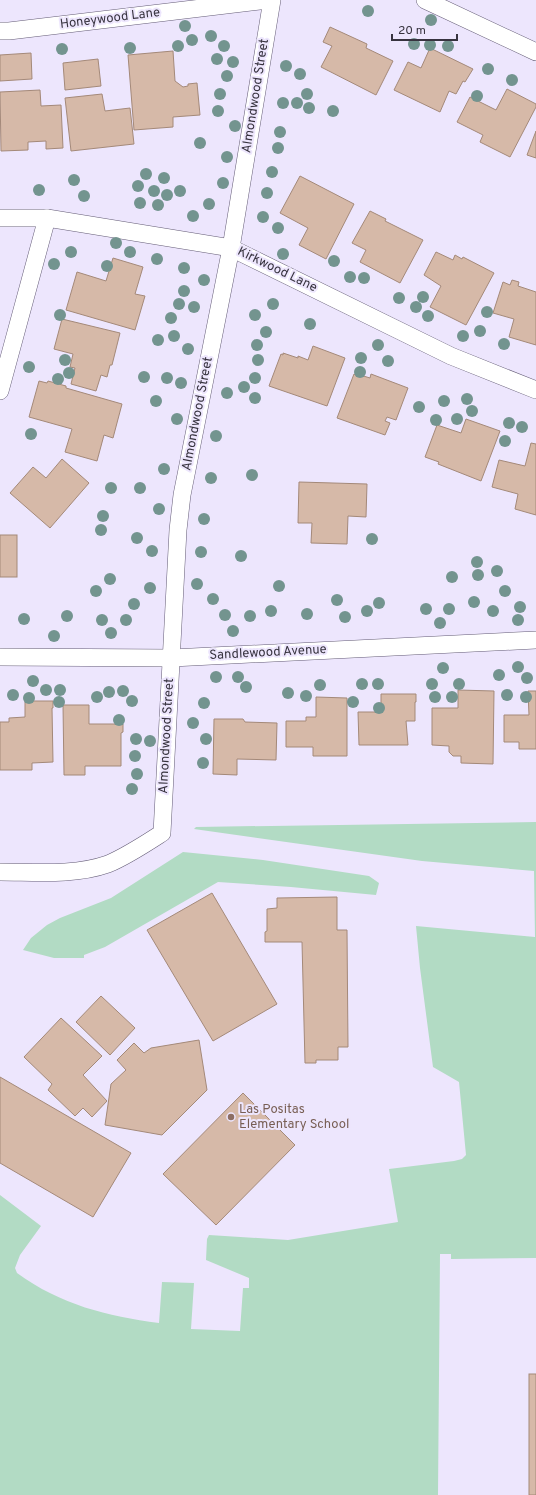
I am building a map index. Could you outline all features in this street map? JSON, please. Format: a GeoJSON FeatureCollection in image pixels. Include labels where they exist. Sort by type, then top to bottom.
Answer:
{"type":"FeatureCollection","features":[{"type":"Feature","properties":{"kind":"street","name":"Honeywood Lane"},"geometry":{"type":"LineString","coordinates":[[0,30],[9,32],[268,0]]}},
{"type":"Feature","properties":{"kind":"street","name":"Almondwood Street"},"geometry":{"type":"LineString","coordinates":[[0,872],[56,872],[91,868],[108,863],[123,856],[162,833],[178,530],[182,495],[231,248],[272,0]]}},
{"type":"Feature","properties":{"kind":"street"},"geometry":{"type":"LineString","coordinates":[[425,0],[536,52]]}},
{"type":"Feature","properties":{"kind":"street","name":"Kirkwood Lane"},"geometry":{"type":"LineString","coordinates":[[0,218],[47,218],[231,248],[451,356],[536,390]]}},
{"type":"Feature","properties":{"kind":"street"},"geometry":{"type":"LineString","coordinates":[[0,391],[47,218]]}},
{"type":"Feature","properties":{"kind":"street","name":"Sandlewood Avenue"},"geometry":{"type":"LineString","coordinates":[[0,656],[172,658],[536,640]]}},
{"type":"Feature","properties":{"kind":"green space"},"geometry":{"type":"Polygon","coordinates":[[[536,822],[536,1258],[451,1259],[451,1254],[440,1254],[438,1495],[0,1495],[0,1195],[41,1226],[20,1255],[15,1268],[17,1273],[34,1284],[68,1301],[103,1313],[159,1323],[162,1282],[194,1283],[191,1329],[240,1331],[243,1288],[249,1288],[249,1278],[206,1260],[207,1239],[209,1235],[288,1240],[398,1222],[389,1169],[454,1161],[462,1159],[466,1155],[459,1082],[433,1067],[416,926],[535,937],[534,871],[422,861],[194,829],[196,827],[536,822]]]}},
{"type":"Feature","properties":{"kind":"green space"},"geometry":{"type":"Polygon","coordinates":[[[183,852],[263,860],[369,876],[379,883],[376,895],[218,882],[105,947],[84,955],[84,958],[54,958],[23,950],[31,938],[47,925],[60,918],[111,898],[183,852]]]}},
{"type":"Feature","properties":{"kind":"building"},"geometry":{"type":"Polygon","coordinates":[[[330,27],[367,44],[366,48],[393,61],[376,95],[321,67],[332,46],[323,42],[330,27]]]}},
{"type":"Feature","properties":{"kind":"building"},"geometry":{"type":"Polygon","coordinates":[[[430,48],[473,69],[465,82],[463,81],[456,94],[449,91],[440,112],[394,90],[408,62],[421,68],[430,48]]]}},
{"type":"Feature","properties":{"kind":"building"},"geometry":{"type":"Polygon","coordinates":[[[173,51],[175,81],[183,87],[188,86],[188,84],[197,83],[200,115],[173,117],[173,127],[134,130],[128,55],[173,51]]]}},
{"type":"Feature","properties":{"kind":"building"},"geometry":{"type":"Polygon","coordinates":[[[31,53],[32,79],[0,81],[0,55],[31,53]]]}},
{"type":"Feature","properties":{"kind":"building"},"geometry":{"type":"Polygon","coordinates":[[[98,59],[101,86],[65,90],[63,63],[98,59]]]}},
{"type":"Feature","properties":{"kind":"building"},"geometry":{"type":"Polygon","coordinates":[[[507,89],[536,104],[536,107],[510,157],[480,142],[483,135],[457,122],[470,97],[496,110],[507,89]]]}},
{"type":"Feature","properties":{"kind":"building"},"geometry":{"type":"Polygon","coordinates":[[[40,90],[41,106],[61,105],[63,148],[46,149],[46,141],[28,142],[28,150],[1,151],[0,92],[40,90]]]}},
{"type":"Feature","properties":{"kind":"building"},"geometry":{"type":"Polygon","coordinates":[[[102,94],[105,111],[130,108],[134,144],[71,151],[65,98],[102,94]]]}},
{"type":"Feature","properties":{"kind":"building"},"geometry":{"type":"Polygon","coordinates":[[[536,131],[536,158],[527,155],[536,131]]]}},
{"type":"Feature","properties":{"kind":"building"},"geometry":{"type":"Polygon","coordinates":[[[300,176],[354,204],[326,259],[299,245],[308,228],[280,213],[300,176]]]}},
{"type":"Feature","properties":{"kind":"building"},"geometry":{"type":"Polygon","coordinates":[[[370,211],[386,219],[385,221],[423,240],[400,283],[360,262],[366,250],[352,243],[370,211]]]}},
{"type":"Feature","properties":{"kind":"building"},"geometry":{"type":"Polygon","coordinates":[[[436,252],[453,260],[455,255],[462,259],[463,257],[494,273],[466,325],[430,307],[441,286],[424,275],[436,252]]]}},
{"type":"Feature","properties":{"kind":"building"},"geometry":{"type":"Polygon","coordinates":[[[113,258],[143,267],[135,294],[145,296],[135,330],[66,310],[77,272],[106,281],[113,258]]]}},
{"type":"Feature","properties":{"kind":"building"},"geometry":{"type":"Polygon","coordinates":[[[512,280],[519,282],[518,286],[536,292],[536,345],[509,337],[514,319],[493,313],[503,282],[510,285],[512,280]]]}},
{"type":"Feature","properties":{"kind":"building"},"geometry":{"type":"Polygon","coordinates":[[[62,319],[120,333],[112,365],[110,365],[107,377],[101,375],[96,391],[71,384],[75,368],[70,367],[73,354],[54,349],[62,319]]]}},
{"type":"Feature","properties":{"kind":"building"},"geometry":{"type":"Polygon","coordinates":[[[313,346],[345,358],[327,406],[269,386],[281,354],[283,355],[283,353],[298,358],[298,356],[308,360],[313,346]]]}},
{"type":"Feature","properties":{"kind":"building"},"geometry":{"type":"Polygon","coordinates":[[[354,374],[357,376],[357,374],[370,378],[371,374],[408,388],[396,420],[387,417],[385,421],[390,423],[385,435],[337,418],[354,374]]]}},
{"type":"Feature","properties":{"kind":"building"},"geometry":{"type":"Polygon","coordinates":[[[39,381],[47,383],[48,381],[66,386],[66,388],[122,404],[113,438],[104,435],[97,461],[65,452],[72,429],[29,417],[39,381]]]}},
{"type":"Feature","properties":{"kind":"building"},"geometry":{"type":"Polygon","coordinates":[[[466,419],[500,431],[481,481],[438,464],[439,462],[425,457],[437,425],[461,433],[466,419]]]}},
{"type":"Feature","properties":{"kind":"building"},"geometry":{"type":"Polygon","coordinates":[[[531,443],[536,444],[536,515],[515,509],[518,494],[492,487],[499,460],[525,466],[531,443]]]}},
{"type":"Feature","properties":{"kind":"building"},"geometry":{"type":"Polygon","coordinates":[[[62,459],[89,483],[50,528],[10,493],[33,467],[46,478],[62,459]]]}},
{"type":"Feature","properties":{"kind":"building"},"geometry":{"type":"Polygon","coordinates":[[[299,482],[367,484],[366,517],[348,516],[347,544],[311,543],[312,523],[298,523],[299,482]]]}},
{"type":"Feature","properties":{"kind":"building"},"geometry":{"type":"Polygon","coordinates":[[[0,535],[17,535],[17,577],[0,577],[0,535]]]}},
{"type":"Feature","properties":{"kind":"building"},"geometry":{"type":"Polygon","coordinates":[[[458,690],[494,691],[493,764],[461,763],[461,756],[453,756],[449,752],[449,746],[432,745],[432,708],[458,708],[458,690]]]}},
{"type":"Feature","properties":{"kind":"building"},"geometry":{"type":"Polygon","coordinates":[[[528,691],[536,691],[536,749],[519,749],[519,742],[504,742],[504,715],[529,715],[528,691]]]}},
{"type":"Feature","properties":{"kind":"building"},"geometry":{"type":"Polygon","coordinates":[[[381,694],[416,694],[415,721],[406,721],[408,745],[359,745],[358,712],[381,712],[381,694]]]}},
{"type":"Feature","properties":{"kind":"building"},"geometry":{"type":"Polygon","coordinates":[[[316,697],[347,698],[347,756],[313,756],[313,747],[286,747],[286,721],[306,721],[306,717],[316,717],[316,697]]]}},
{"type":"Feature","properties":{"kind":"building"},"geometry":{"type":"Polygon","coordinates":[[[25,701],[53,701],[53,762],[32,763],[32,770],[0,770],[0,722],[9,722],[9,718],[25,717],[25,701]]]}},
{"type":"Feature","properties":{"kind":"building"},"geometry":{"type":"Polygon","coordinates":[[[63,705],[89,705],[89,724],[123,724],[123,732],[121,733],[121,766],[85,766],[85,775],[64,775],[63,705]]]}},
{"type":"Feature","properties":{"kind":"building"},"geometry":{"type":"Polygon","coordinates":[[[214,719],[243,719],[245,722],[277,723],[276,760],[237,759],[237,775],[213,774],[214,719]]]}},
{"type":"Feature","properties":{"kind":"building"},"geometry":{"type":"Polygon","coordinates":[[[212,893],[277,1004],[213,1041],[147,930],[212,893]]]}},
{"type":"Feature","properties":{"kind":"building"},"geometry":{"type":"Polygon","coordinates":[[[337,897],[337,930],[347,930],[348,1047],[338,1047],[338,1060],[316,1060],[316,1063],[305,1063],[302,942],[265,942],[265,932],[267,931],[267,909],[277,908],[277,898],[337,897]]]}},
{"type":"Feature","properties":{"kind":"building"},"geometry":{"type":"Polygon","coordinates":[[[101,996],[135,1028],[110,1055],[76,1022],[101,996]]]}},
{"type":"Feature","properties":{"kind":"building"},"geometry":{"type":"Polygon","coordinates":[[[61,1018],[102,1056],[83,1075],[107,1101],[92,1117],[83,1108],[75,1116],[48,1090],[52,1084],[24,1057],[61,1018]]]}},
{"type":"Feature","properties":{"kind":"building"},"geometry":{"type":"Polygon","coordinates":[[[199,1040],[207,1090],[162,1135],[105,1125],[111,1084],[126,1070],[117,1060],[134,1043],[144,1053],[151,1048],[199,1040]]]}},
{"type":"Feature","properties":{"kind":"building"},"geometry":{"type":"Polygon","coordinates":[[[0,1077],[131,1153],[93,1217],[0,1163],[0,1077]]]}},
{"type":"Feature","properties":{"kind":"building"},"geometry":{"type":"Polygon","coordinates":[[[243,1093],[295,1145],[216,1225],[163,1174],[243,1093]]]}},
{"type":"Feature","properties":{"kind":"building"},"geometry":{"type":"Polygon","coordinates":[[[529,1374],[536,1374],[536,1495],[529,1495],[529,1374]]]}},
{"type":"Feature","properties":{"kind":"place","name":"Las Positas Elementary School"},"geometry":{"type":"Point","coordinates":[231,1117]}}]}
